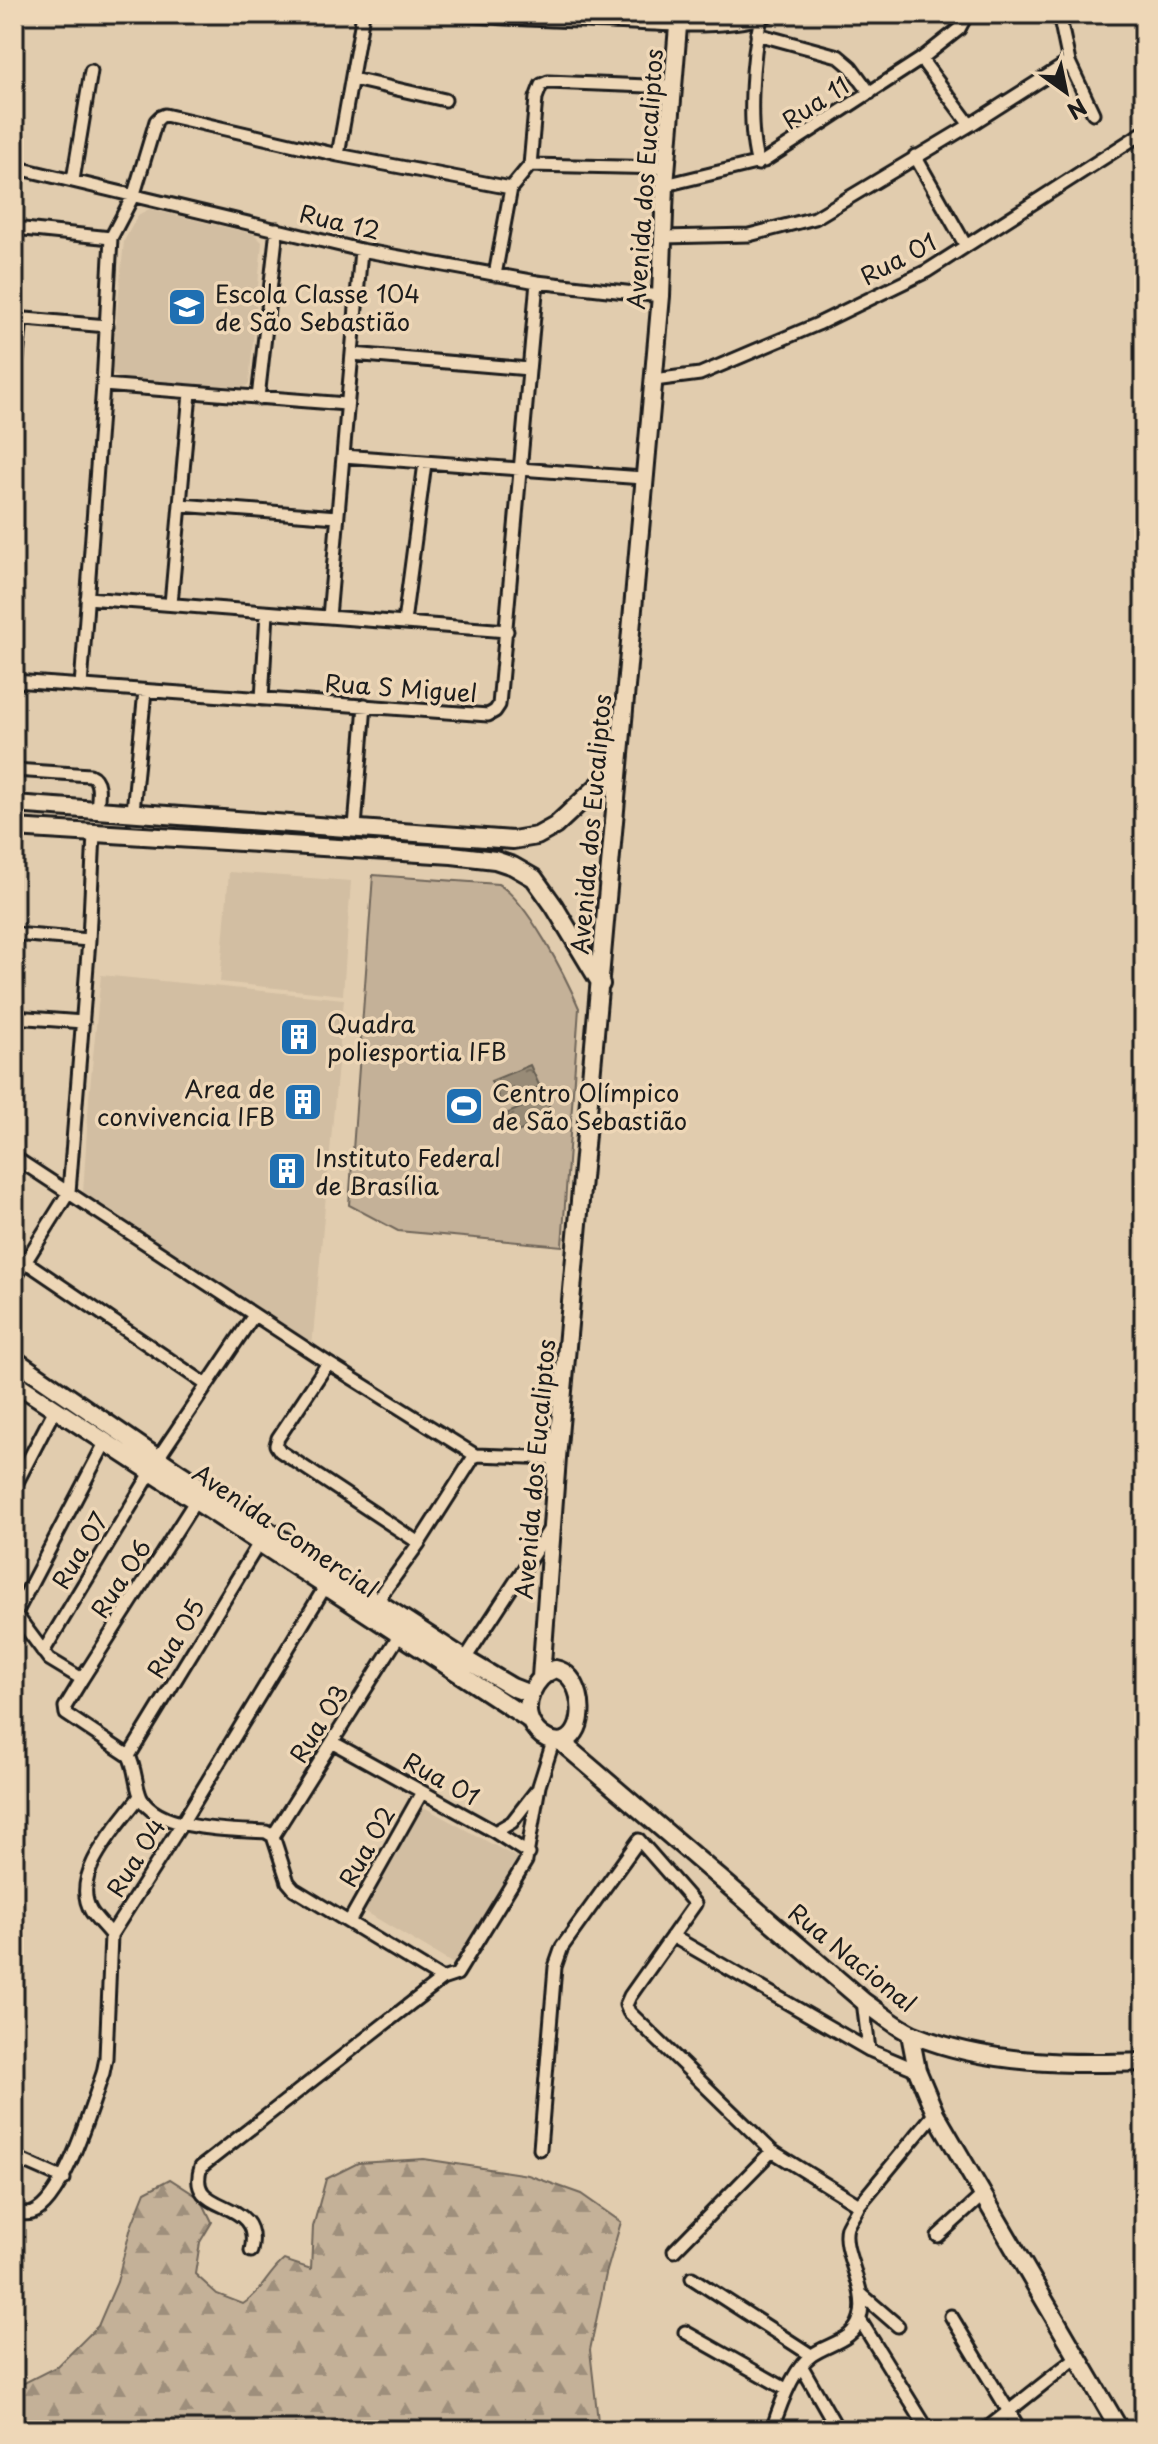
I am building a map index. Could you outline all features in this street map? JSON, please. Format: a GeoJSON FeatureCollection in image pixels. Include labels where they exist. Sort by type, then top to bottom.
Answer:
{"type":"FeatureCollection","features":[{"type":"Feature","properties":{"kind":"street"},"geometry":{"type":"LineString","coordinates":[[338,155],[363,14]]}},
{"type":"Feature","properties":{"kind":"street"},"geometry":{"type":"LineString","coordinates":[[456,14],[737,23],[766,16]]}},
{"type":"Feature","properties":{"kind":"street","name":"Rua 11"},"geometry":{"type":"LineString","coordinates":[[665,185],[758,164],[921,59],[959,29],[967,14]]}},
{"type":"Feature","properties":{"kind":"street"},"geometry":{"type":"LineString","coordinates":[[1059,14],[1069,62],[1093,113]]}},
{"type":"Feature","properties":{"kind":"street"},"geometry":{"type":"LineString","coordinates":[[758,164],[753,128],[754,70],[757,34],[766,16]]}},
{"type":"Feature","properties":{"kind":"street","name":"Avenida dos Eucaliptos"},"geometry":{"type":"LineString","coordinates":[[541,1677],[557,1458],[661,296],[665,185],[678,19]]}},
{"type":"Feature","properties":{"kind":"street"},"geometry":{"type":"LineString","coordinates":[[757,34],[838,56],[851,67],[870,93]]}},
{"type":"Feature","properties":{"kind":"street"},"geometry":{"type":"LineString","coordinates":[[921,59],[970,125]]}},
{"type":"Feature","properties":{"kind":"street"},"geometry":{"type":"LineString","coordinates":[[663,237],[749,235],[815,218],[1069,62]]}},
{"type":"Feature","properties":{"kind":"street"},"geometry":{"type":"LineString","coordinates":[[73,180],[91,71]]}},
{"type":"Feature","properties":{"kind":"street"},"geometry":{"type":"LineString","coordinates":[[353,79],[445,100]]}},
{"type":"Feature","properties":{"kind":"street"},"geometry":{"type":"LineString","coordinates":[[495,275],[511,188],[530,165],[536,98],[541,85],[548,82],[672,87]]}},
{"type":"Feature","properties":{"kind":"street"},"geometry":{"type":"LineString","coordinates":[[81,686],[111,238],[134,194],[156,121],[165,115],[338,155],[511,188]]}},
{"type":"Feature","properties":{"kind":"street","name":"Rua 01"},"geometry":{"type":"LineString","coordinates":[[654,380],[700,374],[818,324],[927,271],[1144,132]]}},
{"type":"Feature","properties":{"kind":"street"},"geometry":{"type":"LineString","coordinates":[[915,156],[966,246]]}},
{"type":"Feature","properties":{"kind":"street"},"geometry":{"type":"LineString","coordinates":[[530,165],[667,168]]}},
{"type":"Feature","properties":{"kind":"street","name":"Rua 12"},"geometry":{"type":"LineString","coordinates":[[14,167],[361,250],[537,282],[661,296]]}},
{"type":"Feature","properties":{"kind":"street"},"geometry":{"type":"LineString","coordinates":[[14,228],[111,238]]}},
{"type":"Feature","properties":{"kind":"street"},"geometry":{"type":"LineString","coordinates":[[258,398],[277,229]]}},
{"type":"Feature","properties":{"kind":"street"},"geometry":{"type":"LineString","coordinates":[[329,617],[361,250]]}},
{"type":"Feature","properties":{"kind":"street","name":"Rua S Miguel"},"geometry":{"type":"LineString","coordinates":[[14,681],[488,715],[495,711],[499,705],[507,631],[537,282]]}},
{"type":"Feature","properties":{"kind":"street"},"geometry":{"type":"LineString","coordinates":[[14,387],[17,318],[107,326]]}},
{"type":"Feature","properties":{"kind":"street"},"geometry":{"type":"LineString","coordinates":[[352,354],[529,369]]}},
{"type":"Feature","properties":{"kind":"street"},"geometry":{"type":"LineString","coordinates":[[103,385],[346,404]]}},
{"type":"Feature","properties":{"kind":"street"},"geometry":{"type":"LineString","coordinates":[[171,604],[190,393]]}},
{"type":"Feature","properties":{"kind":"street"},"geometry":{"type":"LineString","coordinates":[[343,456],[643,478]]}},
{"type":"Feature","properties":{"kind":"street"},"geometry":{"type":"LineString","coordinates":[[404,622],[425,463]]}},
{"type":"Feature","properties":{"kind":"street"},"geometry":{"type":"LineString","coordinates":[[180,505],[337,517]]}},
{"type":"Feature","properties":{"kind":"street"},"geometry":{"type":"LineString","coordinates":[[87,598],[507,631]]}},
{"type":"Feature","properties":{"kind":"street"},"geometry":{"type":"LineString","coordinates":[[262,699],[267,613]]}},
{"type":"Feature","properties":{"kind":"street"},"geometry":{"type":"LineString","coordinates":[[133,811],[145,691]]}},
{"type":"Feature","properties":{"kind":"street"},"geometry":{"type":"LineString","coordinates":[[355,827],[365,705]]}},
{"type":"Feature","properties":{"kind":"street"},"geometry":{"type":"LineString","coordinates":[[14,804],[513,840],[537,836],[555,826],[618,767]]}},
{"type":"Feature","properties":{"kind":"street"},"geometry":{"type":"LineString","coordinates":[[14,770],[95,777],[105,809],[89,940],[69,1192],[14,1280]]}},
{"type":"Feature","properties":{"kind":"street"},"geometry":{"type":"LineString","coordinates":[[14,828],[495,860],[534,878],[601,984]]}},
{"type":"Feature","properties":{"kind":"street"},"geometry":{"type":"LineString","coordinates":[[452,855],[454,835]]}},
{"type":"Feature","properties":{"kind":"street"},"geometry":{"type":"LineString","coordinates":[[14,934],[89,940]]}},
{"type":"Feature","properties":{"kind":"street"},"geometry":{"type":"LineString","coordinates":[[14,1017],[83,1022]]}},
{"type":"Feature","properties":{"kind":"street"},"geometry":{"type":"LineString","coordinates":[[14,1157],[328,1363],[475,1455],[557,1458]]}},
{"type":"Feature","properties":{"kind":"street"},"geometry":{"type":"LineString","coordinates":[[26,1262],[207,1385]]}},
{"type":"Feature","properties":{"kind":"street","name":"Rua 07"},"geometry":{"type":"LineString","coordinates":[[43,1652],[155,1464],[254,1315]]}},
{"type":"Feature","properties":{"kind":"street","name":"Avenida Comercial"},"geometry":{"type":"LineString","coordinates":[[14,1359],[128,1447],[465,1659],[530,1694]]}},
{"type":"Feature","properties":{"kind":"street"},"geometry":{"type":"LineString","coordinates":[[328,1363],[276,1445],[280,1451],[419,1543]]}},
{"type":"Feature","properties":{"kind":"street","name":"Avenida Comercial"},"geometry":{"type":"LineString","coordinates":[[14,1382],[106,1441],[128,1447]]}},
{"type":"Feature","properties":{"kind":"street"},"geometry":{"type":"LineString","coordinates":[[14,1488],[55,1409]]}},
{"type":"Feature","properties":{"kind":"street"},"geometry":{"type":"LineString","coordinates":[[82,1679],[49,1659],[15,1613],[106,1441]]}},
{"type":"Feature","properties":{"kind":"street"},"geometry":{"type":"LineString","coordinates":[[377,1601],[419,1543],[475,1455]]}},
{"type":"Feature","properties":{"kind":"street","name":"Avenida Comercial"},"geometry":{"type":"LineString","coordinates":[[178,1479],[196,1500],[530,1720]]}},
{"type":"Feature","properties":{"kind":"street","name":"Rua 06"},"geometry":{"type":"LineString","coordinates":[[129,1756],[66,1714],[65,1707],[196,1500]]}},
{"type":"Feature","properties":{"kind":"street"},"geometry":{"type":"LineString","coordinates":[[465,1659],[553,1524]]}},
{"type":"Feature","properties":{"kind":"street","name":"Rua 05"},"geometry":{"type":"LineString","coordinates":[[129,1756],[259,1543]]}},
{"type":"Feature","properties":{"kind":"street","name":"Rua 04"},"geometry":{"type":"LineString","coordinates":[[14,2210],[23,2214],[34,2213],[45,2205],[64,2179],[103,2073],[111,1935],[325,1587]]}},
{"type":"Feature","properties":{"kind":"street","name":"Rua 03"},"geometry":{"type":"LineString","coordinates":[[273,1836],[400,1634]]}},
{"type":"Feature","properties":{"kind":"street"},"geometry":{"type":"LineString","coordinates":[[545,1637],[554,1657],[576,1687],[580,1711],[576,1731],[585,1763]]}},
{"type":"Feature","properties":{"kind":"street"},"geometry":{"type":"LineString","coordinates":[[564,1671],[555,1669],[541,1677],[530,1694],[530,1720],[542,1736],[557,1742],[567,1740],[576,1731]]}},
{"type":"Feature","properties":{"kind":"street","name":"Rua 01"},"geometry":{"type":"LineString","coordinates":[[332,1742],[529,1854]]}},
{"type":"Feature","properties":{"kind":"street"},"geometry":{"type":"LineString","coordinates":[[251,2251],[255,2237],[251,2226],[241,2216],[205,2196],[198,2187],[201,2167],[442,1979],[457,1974],[529,1854],[539,1786],[557,1742]]}},
{"type":"Feature","properties":{"kind":"street","name":"Rua Nacional"},"geometry":{"type":"LineString","coordinates":[[557,1742],[863,2001],[910,2034],[959,2050],[1026,2062],[1144,2062]]}},
{"type":"Feature","properties":{"kind":"street"},"geometry":{"type":"LineString","coordinates":[[129,1756],[140,1796],[149,1808],[181,1825],[266,1832],[273,1836],[288,1882],[294,1889],[442,1979]]}},
{"type":"Feature","properties":{"kind":"street"},"geometry":{"type":"LineString","coordinates":[[495,1832],[512,1822],[539,1786]]}},
{"type":"Feature","properties":{"kind":"street","name":"Rua 02"},"geometry":{"type":"LineString","coordinates":[[349,1922],[422,1792]]}},
{"type":"Feature","properties":{"kind":"street"},"geometry":{"type":"LineString","coordinates":[[111,1935],[90,1909],[85,1894],[87,1875],[94,1858],[140,1796]]}},
{"type":"Feature","properties":{"kind":"street"},"geometry":{"type":"LineString","coordinates":[[540,2149],[555,1967],[562,1947],[639,1840],[695,1904],[630,1996],[626,2005],[629,2012],[772,2151],[859,2205]]}},
{"type":"Feature","properties":{"kind":"street"},"geometry":{"type":"LineString","coordinates":[[672,1936],[869,2050],[917,2070]]}},
{"type":"Feature","properties":{"kind":"street"},"geometry":{"type":"LineString","coordinates":[[863,2001],[869,2050]]}},
{"type":"Feature","properties":{"kind":"street"},"geometry":{"type":"LineString","coordinates":[[910,2034],[917,2070],[935,2113],[1120,2430]]}},
{"type":"Feature","properties":{"kind":"street"},"geometry":{"type":"LineString","coordinates":[[928,2430],[860,2320],[861,2294],[846,2238],[847,2228],[859,2205],[935,2113]]}},
{"type":"Feature","properties":{"kind":"street"},"geometry":{"type":"LineString","coordinates":[[674,2251],[772,2151]]}},
{"type":"Feature","properties":{"kind":"street"},"geometry":{"type":"LineString","coordinates":[[14,2157],[64,2179]]}},
{"type":"Feature","properties":{"kind":"street"},"geometry":{"type":"LineString","coordinates":[[938,2236],[983,2195]]}},
{"type":"Feature","properties":{"kind":"street"},"geometry":{"type":"LineString","coordinates":[[692,2278],[811,2355]]}},
{"type":"Feature","properties":{"kind":"street"},"geometry":{"type":"LineString","coordinates":[[861,2294],[898,2326]]}},
{"type":"Feature","properties":{"kind":"street"},"geometry":{"type":"LineString","coordinates":[[951,2316],[1020,2430]]}},
{"type":"Feature","properties":{"kind":"street"},"geometry":{"type":"LineString","coordinates":[[772,2430],[786,2389],[811,2355],[849,2335],[860,2320]]}},
{"type":"Feature","properties":{"kind":"street"},"geometry":{"type":"LineString","coordinates":[[685,2332],[786,2389]]}},
{"type":"Feature","properties":{"kind":"street"},"geometry":{"type":"LineString","coordinates":[[985,2430],[1077,2357]]}},
{"type":"Feature","properties":{"kind":"street"},"geometry":{"type":"LineString","coordinates":[[802,2367],[838,2430]]}},
{"type":"Feature","properties":{"kind":"shaded area","name":"Escola Classe 104 de São Sebastião"},"geometry":{"type":"Polygon","coordinates":[[[149,209],[254,234],[262,242],[249,384],[242,388],[120,379],[111,372],[124,241],[138,215],[149,209]]]}},
{"type":"Feature","properties":{"kind":"shaded area"},"geometry":{"type":"Polygon","coordinates":[[[229,872],[351,881],[343,995],[220,982],[229,872]]]}},
{"type":"Feature","properties":{"kind":"shaded area"},"geometry":{"type":"Polygon","coordinates":[[[101,975],[344,999],[312,1347],[83,1193],[101,975]]]}},
{"type":"Feature","properties":{"kind":"shaded area"},"geometry":{"type":"Polygon","coordinates":[[[420,1805],[523,1861],[455,1965],[361,1909],[420,1805]]]}},
{"type":"Feature","properties":{"kind":"green space","name":"Centro Olímpico de São Sebastião"},"geometry":{"type":"Polygon","coordinates":[[[373,875],[498,884],[533,922],[565,978],[579,1008],[562,1246],[398,1231],[349,1205],[373,875]]]}},
{"type":"Feature","properties":{"kind":"green space"},"geometry":{"type":"Polygon","coordinates":[[[424,2159],[528,2175],[581,2194],[621,2222],[590,2350],[599,2430],[14,2430],[14,2388],[58,2366],[98,2326],[117,2282],[131,2227],[145,2192],[170,2179],[201,2199],[212,2222],[200,2242],[195,2274],[217,2294],[243,2304],[284,2260],[311,2269],[313,2227],[326,2179],[358,2163],[424,2159]]]}},
{"type":"Feature","properties":{"kind":"water"},"geometry":{"type":"Polygon","coordinates":[[[530,1065],[540,1087],[501,1103],[491,1081],[530,1065]]]}},
{"type":"Feature","properties":{"kind":"water"},"geometry":{"type":"Polygon","coordinates":[[[545,1097],[554,1117],[515,1133],[506,1114],[545,1097]]]}},
{"type":"Feature","properties":{"kind":"place","name":"Escola Classe 104 de São Sebastião"},"geometry":{"type":"Point","coordinates":[187,307]}},
{"type":"Feature","properties":{"kind":"place","name":"Quadra poliesportia IFB"},"geometry":{"type":"Point","coordinates":[299,1037]}},
{"type":"Feature","properties":{"kind":"place","name":"Area de convivencia IFB"},"geometry":{"type":"Point","coordinates":[303,1102]}},
{"type":"Feature","properties":{"kind":"place","name":"Centro Olímpico de São Sebastião"},"geometry":{"type":"Point","coordinates":[464,1106]}},
{"type":"Feature","properties":{"kind":"place","name":"Instituto Federal de Brasília"},"geometry":{"type":"Point","coordinates":[287,1171]}}]}
